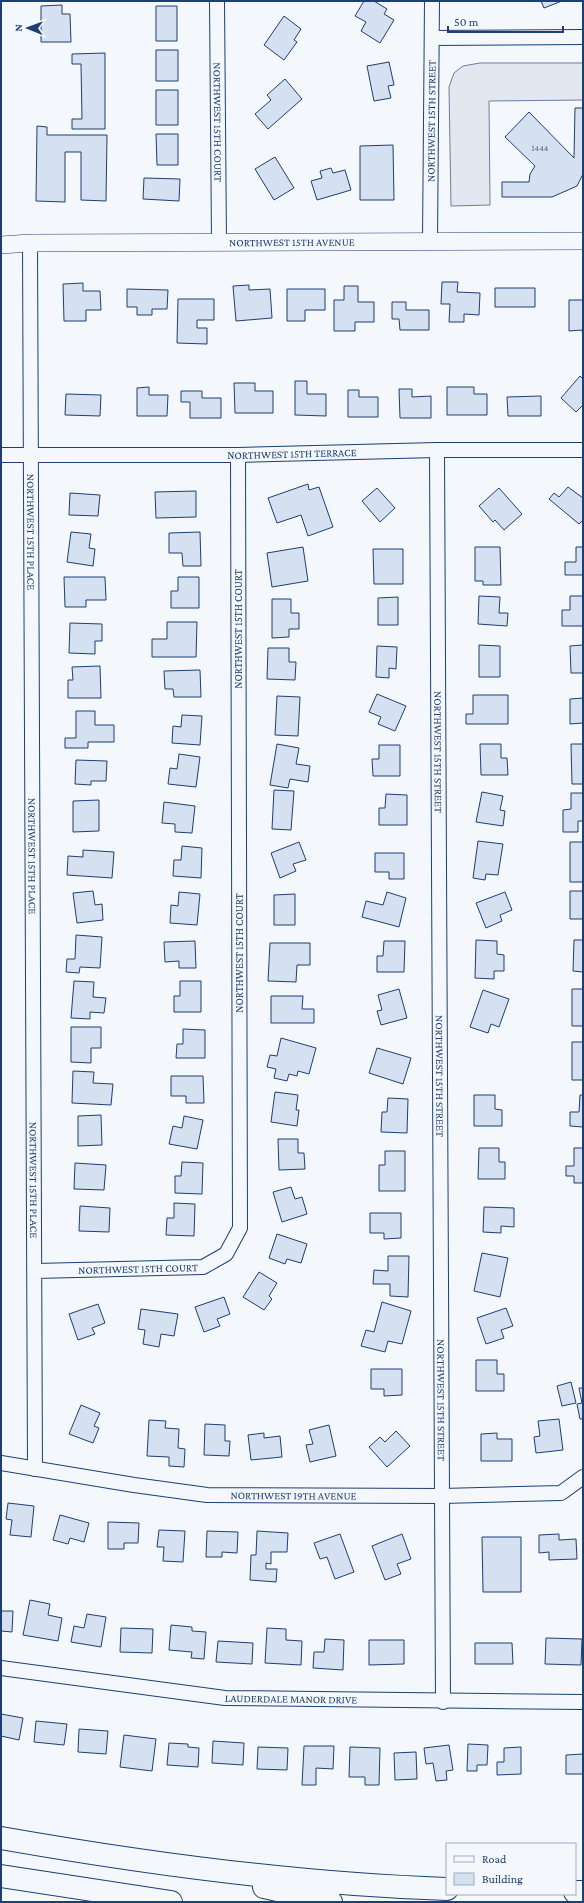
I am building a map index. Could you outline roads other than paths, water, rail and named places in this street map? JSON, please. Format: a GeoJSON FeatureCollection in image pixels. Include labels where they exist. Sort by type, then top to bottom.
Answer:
{"type":"FeatureCollection","features":[{"type":"Feature","properties":{"kind":"highway"},"geometry":{"type":"LineString","coordinates":[[1,1838],[159,1864],[330,1902]]}},
{"type":"Feature","properties":{"kind":"highway"},"geometry":{"type":"LineString","coordinates":[[159,1864],[327,1881],[446,1889]]}},
{"type":"Feature","properties":{"kind":"highway"},"geometry":{"type":"LineString","coordinates":[[1,1876],[171,1902]]}},
{"type":"Feature","properties":{"kind":"street","name":"NORTHWEST 15TH COURT"},"geometry":{"type":"LineString","coordinates":[[217,1],[218,242]]}},
{"type":"Feature","properties":{"kind":"street","name":"NORTHWEST 15TH STREET"},"geometry":{"type":"LineString","coordinates":[[430,241],[432,1]]}},
{"type":"Feature","properties":{"kind":"street"},"geometry":{"type":"LineString","coordinates":[[432,38],[583,37]]}},
{"type":"Feature","properties":{"kind":"street","name":"NORTHWEST 15TH AVENUE"},"geometry":{"type":"LineString","coordinates":[[1,245],[30,243],[583,240]]}},
{"type":"Feature","properties":{"kind":"street","name":"NORTHWEST 15TH PLACE"},"geometry":{"type":"LineString","coordinates":[[30,243],[35,1469]]}},
{"type":"Feature","properties":{"kind":"street","name":"NORTHWEST 15TH STREET"},"geometry":{"type":"LineString","coordinates":[[437,450],[444,1702]]}},
{"type":"Feature","properties":{"kind":"street","name":"NORTHWEST 15TH TERRACE"},"geometry":{"type":"LineString","coordinates":[[1,455],[238,455],[437,450],[583,450]]}},
{"type":"Feature","properties":{"kind":"street","name":"NORTHWEST 15TH COURT"},"geometry":{"type":"LineString","coordinates":[[35,1271],[203,1267],[226,1254],[240,1228],[238,455]]}},
{"type":"Feature","properties":{"kind":"street","name":"NORTHWEST 19TH AVENUE"},"geometry":{"type":"LineString","coordinates":[[1,1463],[134,1485],[207,1495],[442,1496],[561,1493],[583,1477]]}},
{"type":"Feature","properties":{"kind":"street","name":"LAUDERDALE MANOR DRIVE"},"geometry":{"type":"LineString","coordinates":[[1,1668],[224,1698],[444,1702],[583,1702]]}}]}
